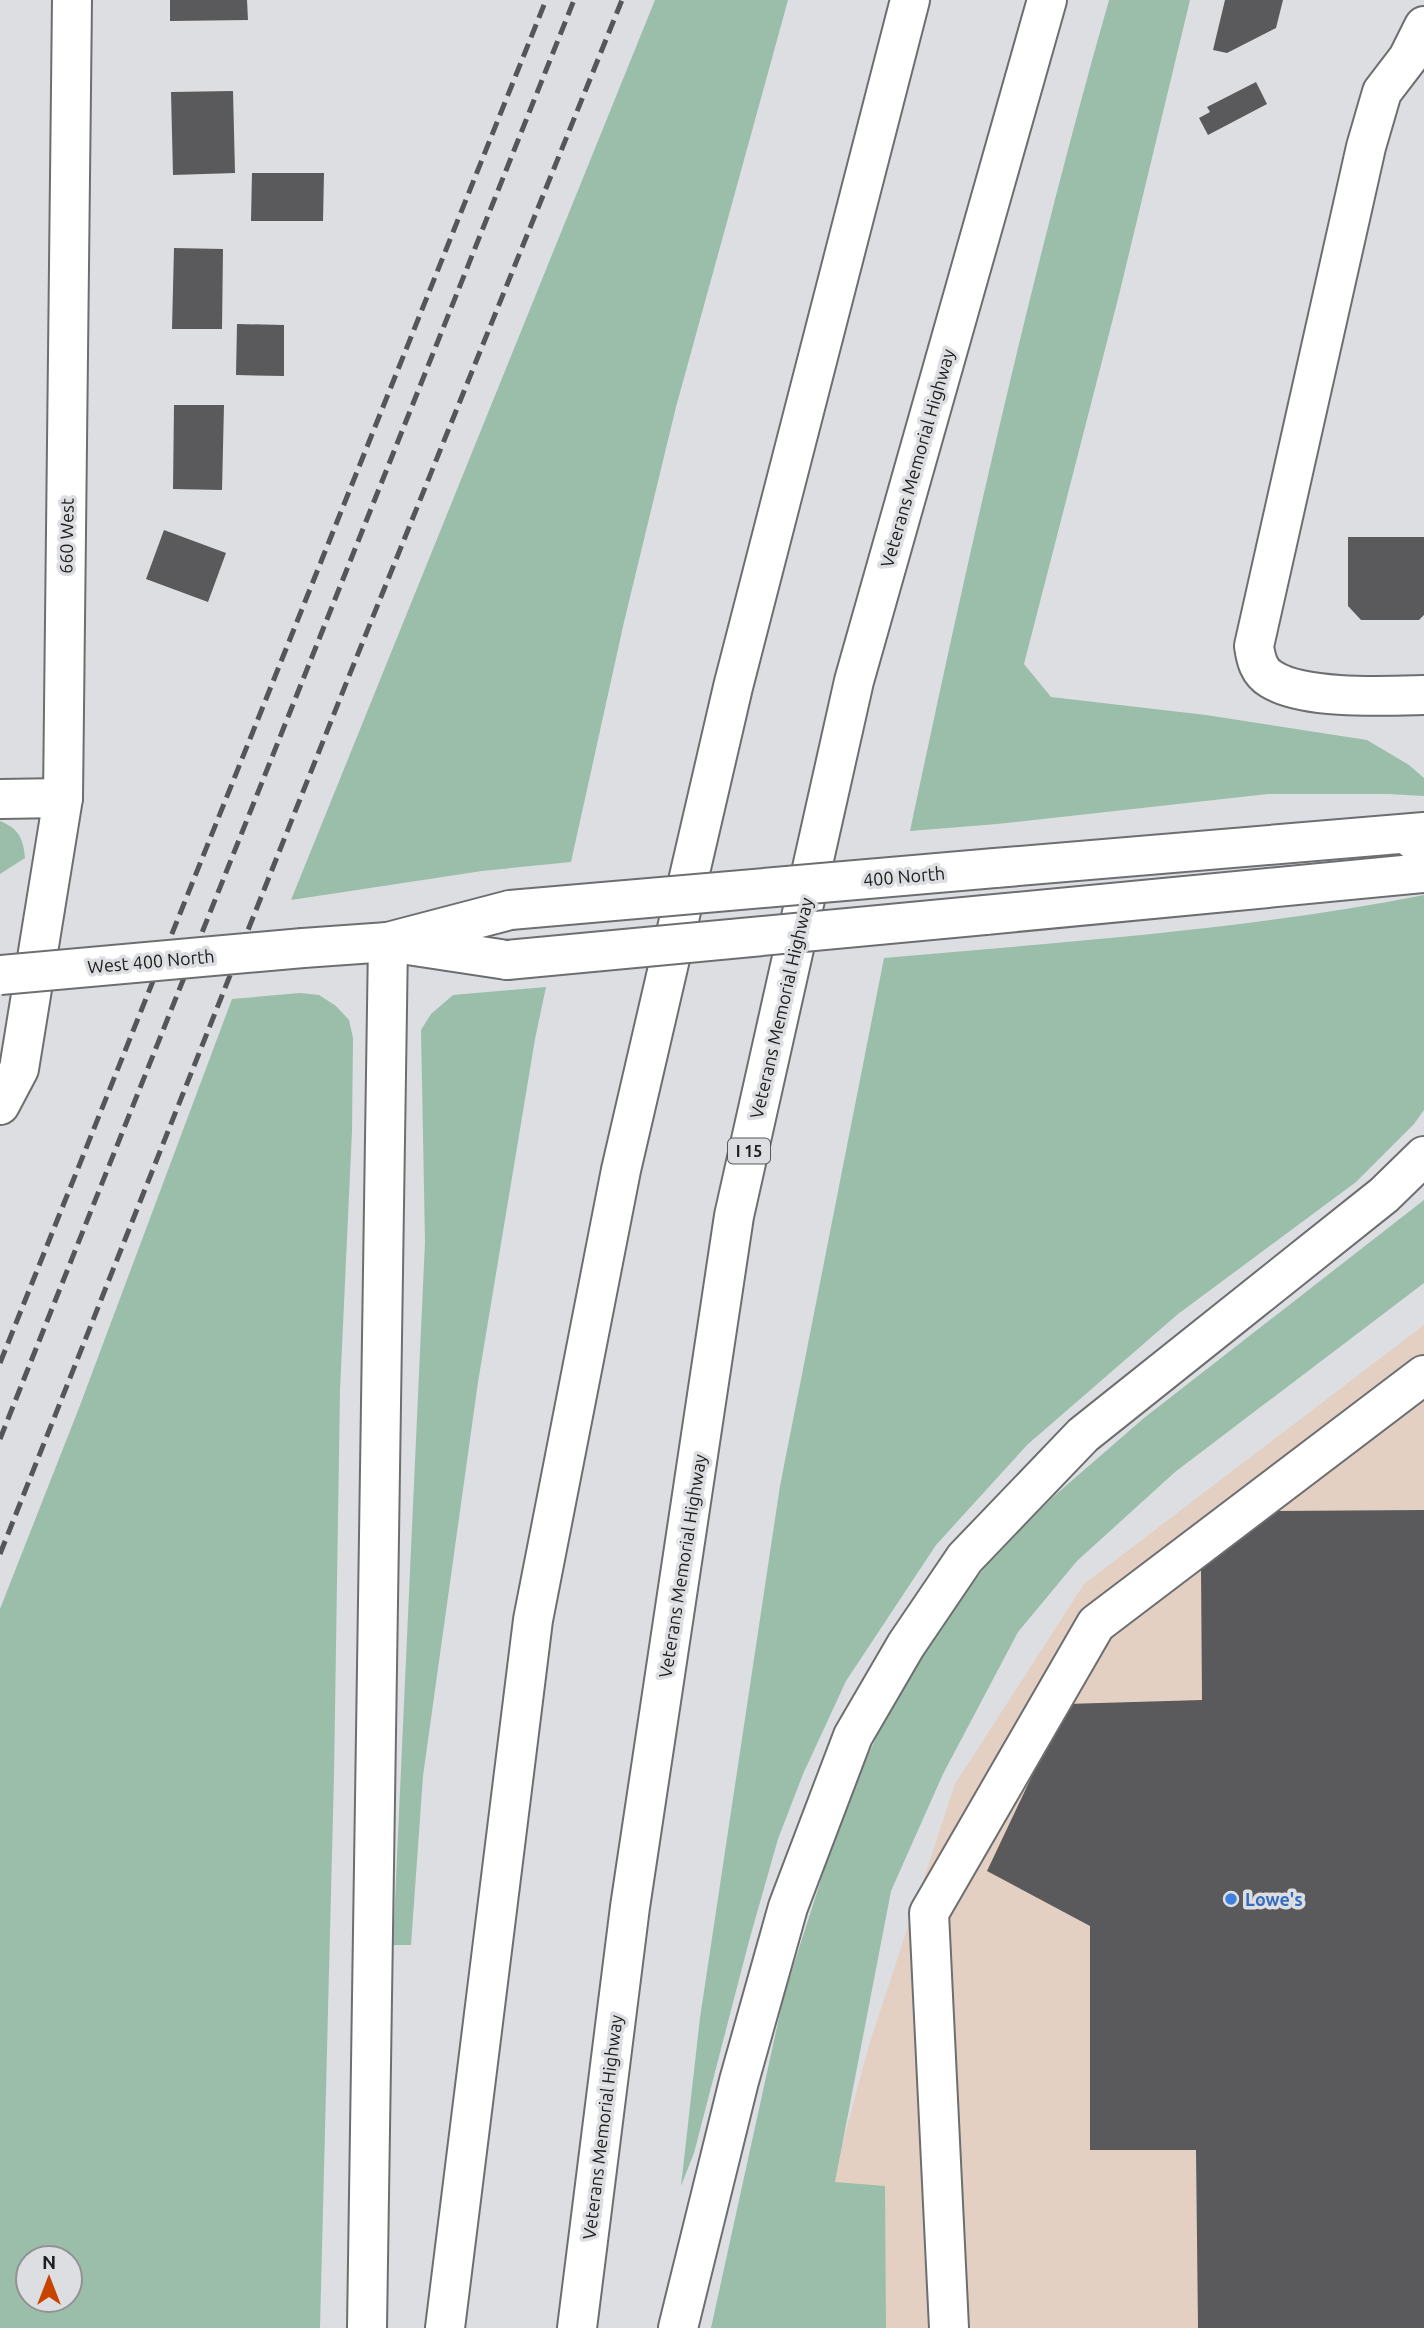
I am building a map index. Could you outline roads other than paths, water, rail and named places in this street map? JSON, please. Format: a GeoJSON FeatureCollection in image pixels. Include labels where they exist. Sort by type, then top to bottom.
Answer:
{"type":"FeatureCollection","features":[{"type":"Feature","properties":{"kind":"main road","name":"660 West"},"geometry":{"type":"LineString","coordinates":[[0,1105],[19,1069],[63,798],[72,0]]}},
{"type":"Feature","properties":{"kind":"main road"},"geometry":{"type":"LineString","coordinates":[[444,2328],[533,1620],[618,1184],[733,687],[910,0]]}},
{"type":"Feature","properties":{"kind":"main road","name":"Veterans Memorial Highway"},"geometry":{"type":"LineString","coordinates":[[577,2328],[630,1907],[734,1216],[854,681],[1047,0]]}},
{"type":"Feature","properties":{"kind":"main road"},"geometry":{"type":"LineString","coordinates":[[1424,26],[1408,58],[1382,92],[1366,147],[1254,646],[1257,664],[1269,678],[1287,687],[1361,695],[1424,695]]}},
{"type":"Feature","properties":{"kind":"main road"},"geometry":{"type":"LineString","coordinates":[[0,799],[63,798]]}},
{"type":"Feature","properties":{"kind":"main road","name":"400 North"},"geometry":{"type":"LineString","coordinates":[[303,948],[388,942],[510,910],[995,868],[1418,838]]}},
{"type":"Feature","properties":{"kind":"main road","name":"400 North"},"geometry":{"type":"LineString","coordinates":[[388,942],[507,960],[1424,873]]}},
{"type":"Feature","properties":{"kind":"main road"},"geometry":{"type":"LineString","coordinates":[[367,2328],[388,942]]}},
{"type":"Feature","properties":{"kind":"main road","name":"West 400 North"},"geometry":{"type":"LineString","coordinates":[[0,975],[303,948]]}},
{"type":"Feature","properties":{"kind":"main road"},"geometry":{"type":"LineString","coordinates":[[678,2328],[739,2081],[788,1907],[853,1735],[906,1645],[964,1558],[1083,1435],[1384,1195],[1424,1156]]}},
{"type":"Feature","properties":{"kind":"main road"},"geometry":{"type":"LineString","coordinates":[[949,2328],[929,1913],[1096,1623],[1424,1375]]}},
{"type":"Feature","properties":{"kind":"railway"},"geometry":{"type":"LineString","coordinates":[[0,1363],[546,0]]}},
{"type":"Feature","properties":{"kind":"railway"},"geometry":{"type":"LineString","coordinates":[[0,1439],[574,0]]}},
{"type":"Feature","properties":{"kind":"railway"},"geometry":{"type":"LineString","coordinates":[[0,1554],[349,676],[622,0]]}},
{"type":"Feature","properties":{"kind":"place","name":"Lowe's"},"geometry":{"type":"Point","coordinates":[1231,1899]}}]}
